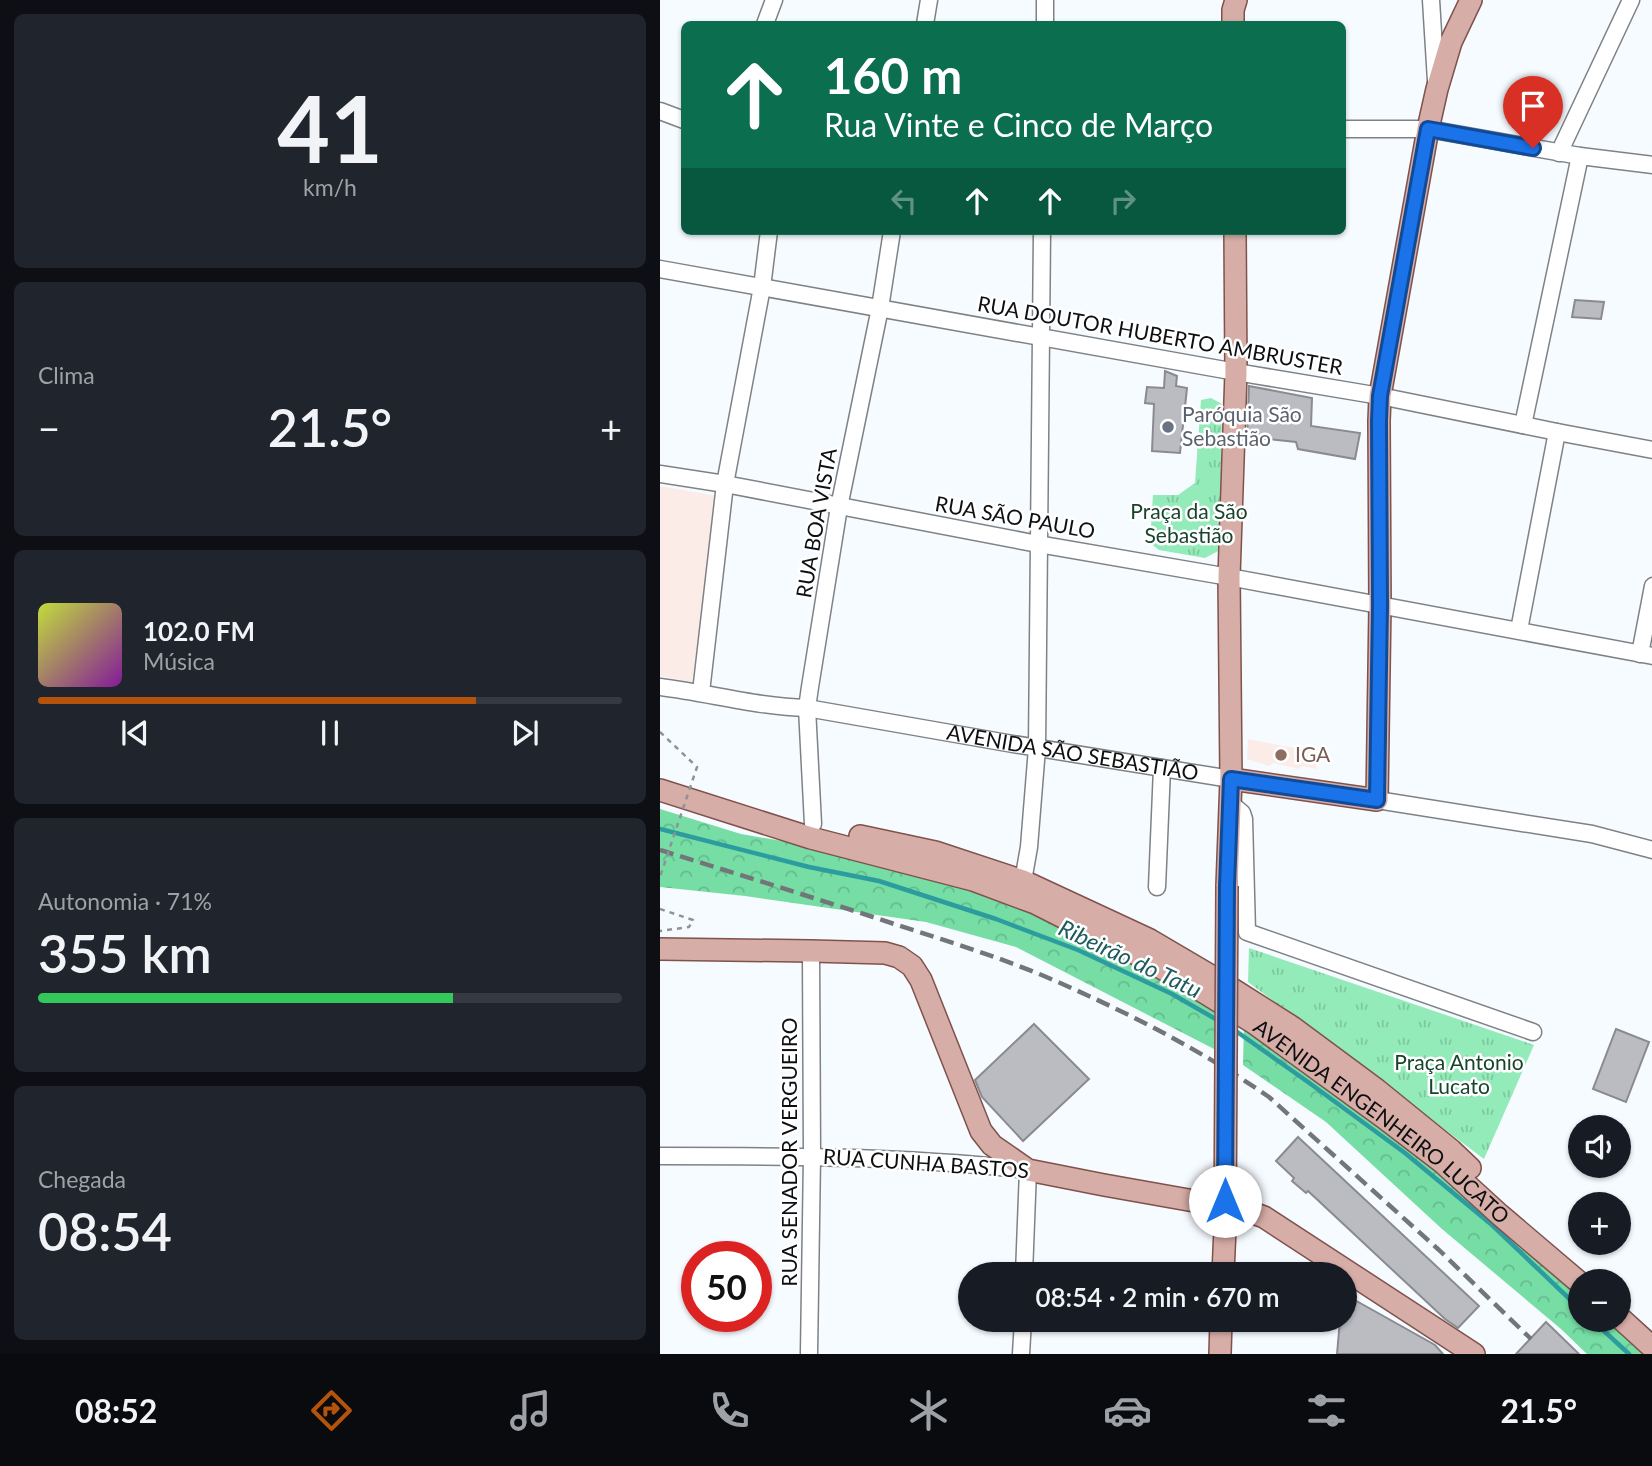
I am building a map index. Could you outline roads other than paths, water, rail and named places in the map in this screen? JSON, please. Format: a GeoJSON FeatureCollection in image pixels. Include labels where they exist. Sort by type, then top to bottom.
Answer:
{"type":"FeatureCollection","features":[{"type":"Feature","properties":{"kind":"main road"},"geometry":{"type":"LineString","coordinates":[[1377,800],[1380,396],[1437,89],[1452,42],[1471,0]]}},
{"type":"Feature","properties":{"kind":"main road"},"geometry":{"type":"LineString","coordinates":[[1224,1262],[1227,886],[1231,779],[1229,577],[1236,372],[1235,235]]}},
{"type":"Feature","properties":{"kind":"main road","name":"AVENIDA SÃO SEBASTIÃO"},"geometry":{"type":"LineString","coordinates":[[1231,779],[1377,800]]}},
{"type":"Feature","properties":{"kind":"main road","name":"AVENIDA ENGENHEIRO LUCATO"},"geometry":{"type":"LineString","coordinates":[[660,790],[742,815],[812,831],[935,852],[1023,881],[1150,940],[1292,1027],[1378,1090],[1451,1150],[1509,1205],[1570,1269]]}},
{"type":"Feature","properties":{"kind":"main road","name":"AVENIDA ENGENHEIRO LUCATO"},"geometry":{"type":"LineString","coordinates":[[812,831],[973,880],[1035,903],[1197,988],[1254,1023],[1372,1108],[1443,1163],[1500,1215],[1568,1271]]}},
{"type":"Feature","properties":{"kind":"main road"},"geometry":{"type":"LineString","coordinates":[[973,880],[1008,887],[1023,881]]}},
{"type":"Feature","properties":{"kind":"main road"},"geometry":{"type":"LineString","coordinates":[[660,949],[885,953],[899,957],[912,966],[921,980],[981,1131],[991,1145],[1028,1170]]}},
{"type":"Feature","properties":{"kind":"main road","name":"RUA CUNHA BASTOS"},"geometry":{"type":"LineString","coordinates":[[1028,1170],[1234,1208],[1264,1217],[1451,1345],[1474,1354]]}},
{"type":"Feature","properties":{"kind":"main road"},"geometry":{"type":"LineString","coordinates":[[1631,1329],[1652,1349]]}},
{"type":"Feature","properties":{"kind":"main road"},"geometry":{"type":"LineString","coordinates":[[1220,1354],[1221,1332]]}},
{"type":"Feature","properties":{"kind":"street"},"geometry":{"type":"LineString","coordinates":[[766,21],[774,0]]}},
{"type":"Feature","properties":{"kind":"street"},"geometry":{"type":"LineString","coordinates":[[926,21],[929,0]]}},
{"type":"Feature","properties":{"kind":"street"},"geometry":{"type":"LineString","coordinates":[[1045,0],[1045,21]]}},
{"type":"Feature","properties":{"kind":"street"},"geometry":{"type":"LineString","coordinates":[[1431,0],[1437,89]]}},
{"type":"Feature","properties":{"kind":"street"},"geometry":{"type":"LineString","coordinates":[[1559,153],[1631,0]]}},
{"type":"Feature","properties":{"kind":"street"},"geometry":{"type":"LineString","coordinates":[[660,111],[681,119]]}},
{"type":"Feature","properties":{"kind":"street"},"geometry":{"type":"LineString","coordinates":[[1346,129],[1428,129],[1559,153],[1652,165]]}},
{"type":"Feature","properties":{"kind":"street"},"geometry":{"type":"LineString","coordinates":[[1523,425],[1580,156]]}},
{"type":"Feature","properties":{"kind":"street"},"geometry":{"type":"LineString","coordinates":[[701,692],[725,484],[762,287],[768,235]]}},
{"type":"Feature","properties":{"kind":"street","name":"RUA BOA VISTA"},"geometry":{"type":"LineString","coordinates":[[812,831],[807,708],[839,507],[880,309],[891,235]]}},
{"type":"Feature","properties":{"kind":"street"},"geometry":{"type":"LineString","coordinates":[[1023,881],[1029,847],[1037,748],[1042,235]]}},
{"type":"Feature","properties":{"kind":"street","name":"RUA DOUTOR HUBERTO AMBRUSTER"},"geometry":{"type":"LineString","coordinates":[[660,269],[1380,396],[1652,450]]}},
{"type":"Feature","properties":{"kind":"street"},"geometry":{"type":"LineString","coordinates":[[1519,630],[1557,432]]}},
{"type":"Feature","properties":{"kind":"street","name":"RUA SÃO PAULO"},"geometry":{"type":"LineString","coordinates":[[660,474],[1646,654]]}},
{"type":"Feature","properties":{"kind":"street"},"geometry":{"type":"LineString","coordinates":[[1646,654],[1652,586]]}},
{"type":"Feature","properties":{"kind":"street","name":"AVENIDA SÃO SEBASTIÃO"},"geometry":{"type":"LineString","coordinates":[[660,687],[787,708],[807,708],[1231,779]]}},
{"type":"Feature","properties":{"kind":"street"},"geometry":{"type":"LineString","coordinates":[[1157,887],[1162,768]]}},
{"type":"Feature","properties":{"kind":"street","name":"AVENIDA SÃO SEBASTIÃO"},"geometry":{"type":"LineString","coordinates":[[1377,800],[1592,834],[1652,850]]}},
{"type":"Feature","properties":{"kind":"street"},"geometry":{"type":"LineString","coordinates":[[1230,803],[1242,813],[1244,819],[1247,932],[1533,1032]]}},
{"type":"Feature","properties":{"kind":"street","name":"RUA SENADOR VERGUEIRO"},"geometry":{"type":"LineString","coordinates":[[809,1354],[811,951]]}},
{"type":"Feature","properties":{"kind":"street"},"geometry":{"type":"LineString","coordinates":[[967,1163],[977,1156],[981,1146],[981,1131]]}},
{"type":"Feature","properties":{"kind":"street","name":"RUA CUNHA BASTOS"},"geometry":{"type":"LineString","coordinates":[[660,1156],[812,1156],[967,1163],[1028,1170]]}},
{"type":"Feature","properties":{"kind":"street"},"geometry":{"type":"LineString","coordinates":[[1024,1262],[1028,1170]]}},
{"type":"Feature","properties":{"kind":"street"},"geometry":{"type":"LineString","coordinates":[[1021,1354],[1022,1332]]}},
{"type":"Feature","properties":{"kind":"waterway","name":"Ribeirão do Tatu"},"geometry":{"type":"LineString","coordinates":[[660,829],[809,867],[879,881],[996,919],[1078,950],[1172,994],[1219,1021]]}},
{"type":"Feature","properties":{"kind":"waterway","name":"Ribeirão do Tatu"},"geometry":{"type":"LineString","coordinates":[[1233,1029],[1405,1153],[1492,1225],[1568,1298]]}},
{"type":"Feature","properties":{"kind":"waterway","name":"Ribeirão do Tatu"},"geometry":{"type":"LineString","coordinates":[[1605,1332],[1629,1354]]}},
{"type":"Feature","properties":{"kind":"railway"},"geometry":{"type":"LineString","coordinates":[[660,850],[1002,960],[1102,1002],[1187,1046],[1269,1097],[1439,1250],[1531,1339]]}},
{"type":"Feature","properties":{"kind":"place","name":"Paróquia São Sebastião"},"geometry":{"type":"Point","coordinates":[1168,427]}},
{"type":"Feature","properties":{"kind":"place","name":"IGA"},"geometry":{"type":"Point","coordinates":[1281,755]}},
{"type":"Feature","properties":{"kind":"park label","name":"Praça da São Sebastião"},"geometry":{"type":"Point","coordinates":[1189,524]}},
{"type":"Feature","properties":{"kind":"park label","name":"Praça Antonio Lucato"},"geometry":{"type":"Point","coordinates":[1459,1075]}}]}
